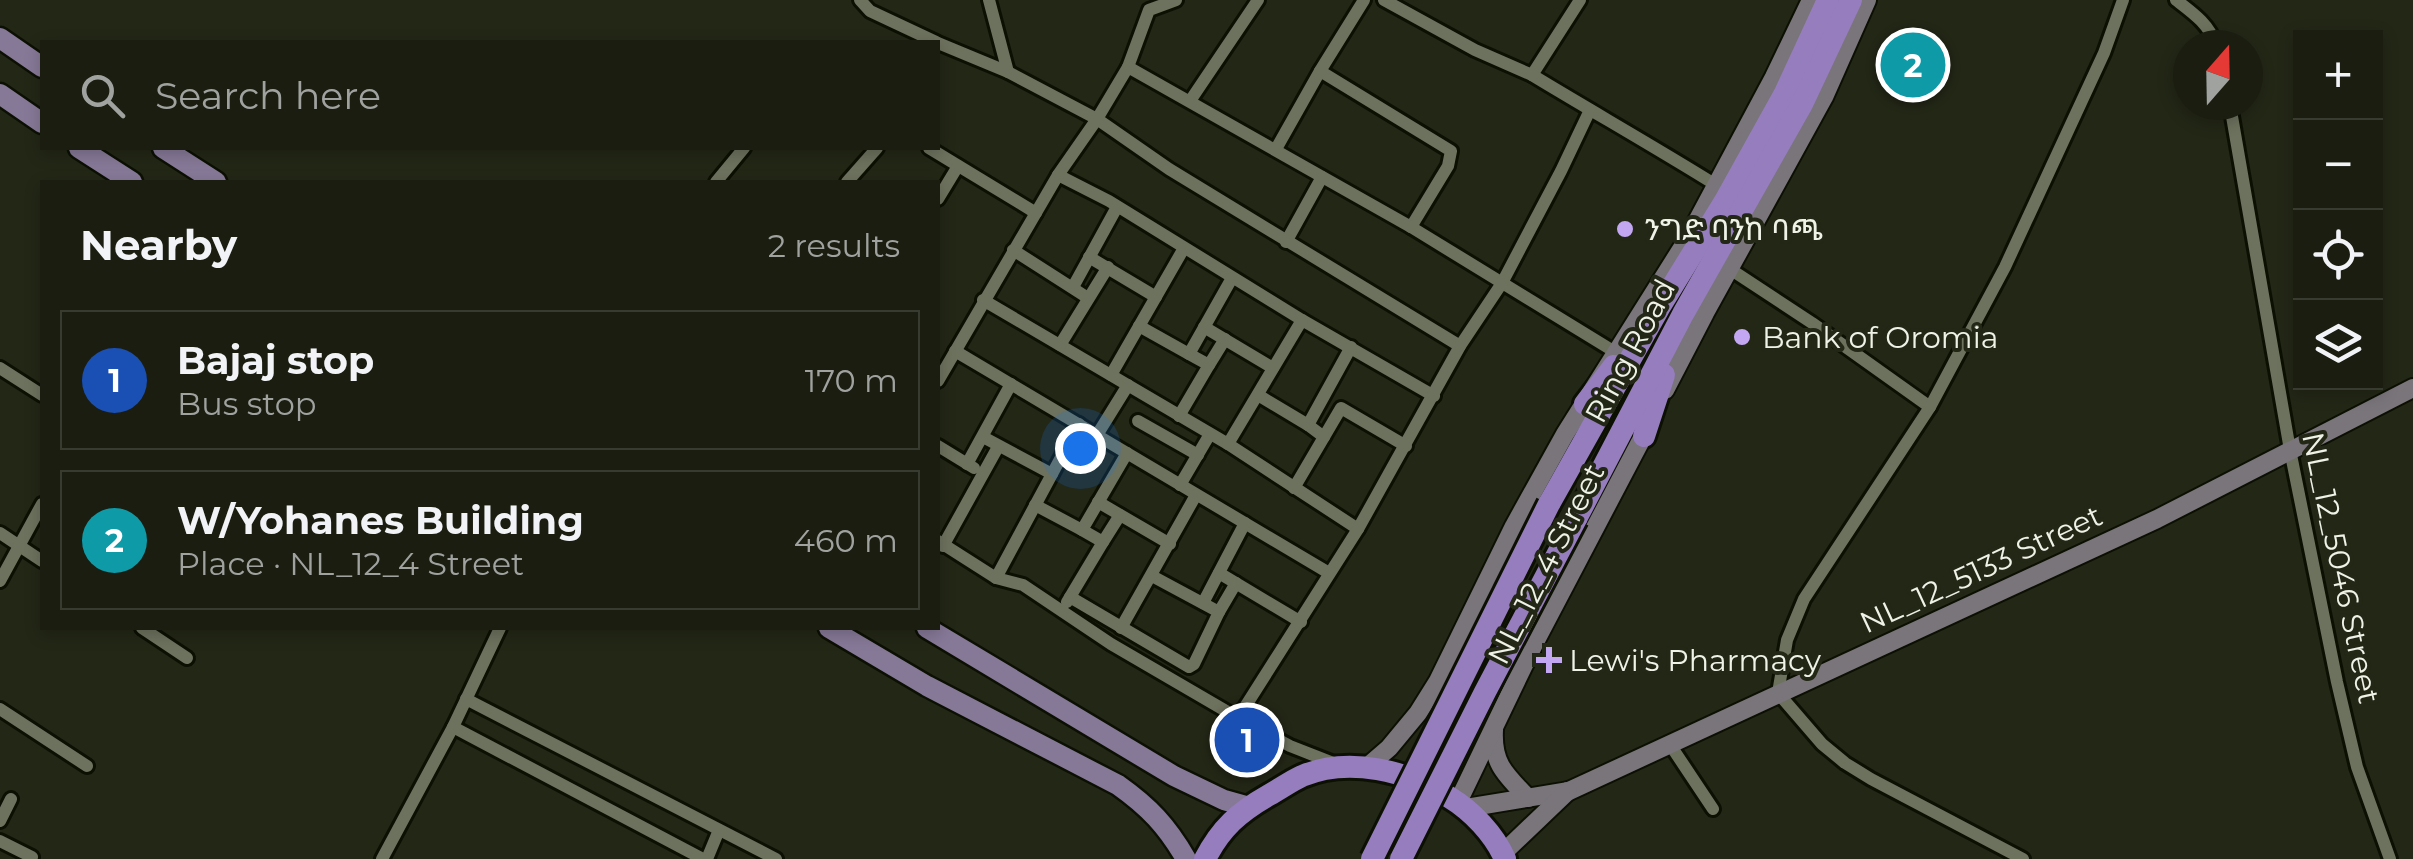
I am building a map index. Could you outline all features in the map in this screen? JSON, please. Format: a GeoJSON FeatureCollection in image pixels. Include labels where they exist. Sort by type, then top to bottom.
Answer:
{"type":"FeatureCollection","features":[{"type":"Feature","properties":{"kind":"highway","name":"Ring Road"},"geometry":{"type":"LineString","coordinates":[[1372,859],[1550,504],[1659,308],[1726,202],[1828,0]]}},
{"type":"Feature","properties":{"kind":"highway","name":"Ring Road"},"geometry":{"type":"LineString","coordinates":[[1401,859],[1683,314],[1802,104],[1851,0]]}},
{"type":"Feature","properties":{"kind":"highway"},"geometry":{"type":"LineString","coordinates":[[1585,404],[1659,308]]}},
{"type":"Feature","properties":{"kind":"highway"},"geometry":{"type":"LineString","coordinates":[[1644,436],[1683,314]]}},
{"type":"Feature","properties":{"kind":"highway"},"geometry":{"type":"LineString","coordinates":[[1206,859],[1213,843],[1249,806],[1304,774],[1342,767],[1400,773],[1430,785],[1480,822],[1504,856]]}},
{"type":"Feature","properties":{"kind":"main road"},"geometry":{"type":"LineString","coordinates":[[0,38],[40,67]]}},
{"type":"Feature","properties":{"kind":"main road"},"geometry":{"type":"LineString","coordinates":[[0,94],[40,122]]}},
{"type":"Feature","properties":{"kind":"main road"},"geometry":{"type":"LineString","coordinates":[[82,150],[129,180]]}},
{"type":"Feature","properties":{"kind":"main road"},"geometry":{"type":"LineString","coordinates":[[166,150],[213,180]]}},
{"type":"Feature","properties":{"kind":"main road"},"geometry":{"type":"LineString","coordinates":[[832,630],[927,686],[1118,785],[1142,802],[1170,831],[1186,859]]}},
{"type":"Feature","properties":{"kind":"main road"},"geometry":{"type":"LineString","coordinates":[[930,630],[1174,776],[1224,800],[1249,806]]}},
{"type":"Feature","properties":{"kind":"street"},"geometry":{"type":"LineString","coordinates":[[860,0],[870,11],[932,40]]}},
{"type":"Feature","properties":{"kind":"street"},"geometry":{"type":"LineString","coordinates":[[989,0],[1008,72]]}},
{"type":"Feature","properties":{"kind":"street"},"geometry":{"type":"LineString","coordinates":[[940,377],[1013,250],[1128,67],[1147,5],[1176,0]]}},
{"type":"Feature","properties":{"kind":"street"},"geometry":{"type":"LineString","coordinates":[[1190,101],[1258,0]]}},
{"type":"Feature","properties":{"kind":"street"},"geometry":{"type":"LineString","coordinates":[[1276,148],[1364,0]]}},
{"type":"Feature","properties":{"kind":"street"},"geometry":{"type":"LineString","coordinates":[[1384,0],[1475,50],[1532,75],[1716,185]]}},
{"type":"Feature","properties":{"kind":"street"},"geometry":{"type":"LineString","coordinates":[[1532,75],[1580,0]]}},
{"type":"Feature","properties":{"kind":"street"},"geometry":{"type":"LineString","coordinates":[[1367,768],[1418,713],[1438,681],[1514,526],[1565,434],[1688,240],[1811,0]]}},
{"type":"Feature","properties":{"kind":"street","name":"NL_12_4 Street"},"geometry":{"type":"LineString","coordinates":[[1462,805],[1534,644],[1644,436],[1678,362],[1824,97],[1867,0]]}},
{"type":"Feature","properties":{"kind":"street"},"geometry":{"type":"LineString","coordinates":[[2023,859],[1845,763],[1822,744],[1778,692],[1786,640],[1804,598],[1930,408],[2005,267],[2092,78],[2123,0]]}},
{"type":"Feature","properties":{"kind":"street"},"geometry":{"type":"LineString","coordinates":[[2176,0],[2200,18],[2208,30]]}},
{"type":"Feature","properties":{"kind":"street"},"geometry":{"type":"LineString","coordinates":[[940,44],[1008,72],[1096,120],[1286,242],[1460,346]]}},
{"type":"Feature","properties":{"kind":"street"},"geometry":{"type":"LineString","coordinates":[[1128,67],[1411,227],[1615,352]]}},
{"type":"Feature","properties":{"kind":"street"},"geometry":{"type":"LineString","coordinates":[[1320,71],[1451,151],[1448,166],[1411,227]]}},
{"type":"Feature","properties":{"kind":"street"},"geometry":{"type":"LineString","coordinates":[[1238,718],[1358,529],[1460,346],[1502,283],[1590,110]]}},
{"type":"Feature","properties":{"kind":"street","name":"NL_12_5046 Street"},"geometry":{"type":"LineString","coordinates":[[2233,120],[2290,450],[2337,682],[2357,767],[2390,859]]}},
{"type":"Feature","properties":{"kind":"street"},"geometry":{"type":"LineString","coordinates":[[718,180],[742,150]]}},
{"type":"Feature","properties":{"kind":"street"},"geometry":{"type":"LineString","coordinates":[[849,180],[875,150]]}},
{"type":"Feature","properties":{"kind":"street"},"geometry":{"type":"LineString","coordinates":[[932,150],[1036,214]]}},
{"type":"Feature","properties":{"kind":"street"},"geometry":{"type":"LineString","coordinates":[[940,196],[958,166]]}},
{"type":"Feature","properties":{"kind":"street"},"geometry":{"type":"LineString","coordinates":[[1058,176],[1117,206],[1434,396]]}},
{"type":"Feature","properties":{"kind":"street"},"geometry":{"type":"LineString","coordinates":[[1286,242],[1322,177]]}},
{"type":"Feature","properties":{"kind":"street"},"geometry":{"type":"LineString","coordinates":[[1073,287],[1117,206]]}},
{"type":"Feature","properties":{"kind":"street"},"geometry":{"type":"LineString","coordinates":[[1111,375],[1184,248]]}},
{"type":"Feature","properties":{"kind":"street"},"geometry":{"type":"LineString","coordinates":[[1013,250],[1088,298]]}},
{"type":"Feature","properties":{"kind":"street"},"geometry":{"type":"LineString","coordinates":[[1090,257],[1156,297]]}},
{"type":"Feature","properties":{"kind":"street"},"geometry":{"type":"LineString","coordinates":[[1060,345],[1108,267]]}},
{"type":"Feature","properties":{"kind":"street"},"geometry":{"type":"LineString","coordinates":[[1730,269],[1930,408]]}},
{"type":"Feature","properties":{"kind":"street"},"geometry":{"type":"LineString","coordinates":[[1189,354],[1232,278]]}},
{"type":"Feature","properties":{"kind":"street"},"geometry":{"type":"LineString","coordinates":[[983,300],[1228,444],[1358,529]]}},
{"type":"Feature","properties":{"kind":"street"},"geometry":{"type":"LineString","coordinates":[[1228,444],[1302,320]]}},
{"type":"Feature","properties":{"kind":"street"},"geometry":{"type":"LineString","coordinates":[[1139,326],[1209,365]]}},
{"type":"Feature","properties":{"kind":"street"},"geometry":{"type":"LineString","coordinates":[[1204,327],[1272,368]]}},
{"type":"Feature","properties":{"kind":"street"},"geometry":{"type":"LineString","coordinates":[[1179,416],[1224,339]]}},
{"type":"Feature","properties":{"kind":"street"},"geometry":{"type":"LineString","coordinates":[[1308,425],[1351,347]]}},
{"type":"Feature","properties":{"kind":"street"},"geometry":{"type":"LineString","coordinates":[[954,351],[1329,573]]}},
{"type":"Feature","properties":{"kind":"street"},"geometry":{"type":"LineString","coordinates":[[0,368],[40,395]]}},
{"type":"Feature","properties":{"kind":"street"},"geometry":{"type":"LineString","coordinates":[[968,464],[1011,384]]}},
{"type":"Feature","properties":{"kind":"street"},"geometry":{"type":"LineString","coordinates":[[1096,434],[1128,385]]}},
{"type":"Feature","properties":{"kind":"street","name":"NL_12_5133 Street"},"geometry":{"type":"LineString","coordinates":[[1568,791],[2157,518],[2413,388]]}},
{"type":"Feature","properties":{"kind":"street"},"geometry":{"type":"LineString","coordinates":[[1258,395],[1324,437]]}},
{"type":"Feature","properties":{"kind":"street"},"geometry":{"type":"LineString","coordinates":[[1324,396],[1406,446]]}},
{"type":"Feature","properties":{"kind":"street"},"geometry":{"type":"LineString","coordinates":[[1294,488],[1341,408]]}},
{"type":"Feature","properties":{"kind":"street"},"geometry":{"type":"LineString","coordinates":[[1138,421],[1198,454]]}},
{"type":"Feature","properties":{"kind":"street"},"geometry":{"type":"LineString","coordinates":[[996,578],[1079,424]]}},
{"type":"Feature","properties":{"kind":"street"},"geometry":{"type":"LineString","coordinates":[[1180,485],[1210,434]]}},
{"type":"Feature","properties":{"kind":"street"},"geometry":{"type":"LineString","coordinates":[[982,436],[1052,474]]}},
{"type":"Feature","properties":{"kind":"street"},"geometry":{"type":"LineString","coordinates":[[940,447],[982,473]]}},
{"type":"Feature","properties":{"kind":"street"},"geometry":{"type":"LineString","coordinates":[[998,447],[940,544],[996,578],[1023,584],[1111,644],[1238,718],[1290,746],[1342,767]]}},
{"type":"Feature","properties":{"kind":"street"},"geometry":{"type":"LineString","coordinates":[[1082,530],[1127,453]]}},
{"type":"Feature","properties":{"kind":"street"},"geometry":{"type":"LineString","coordinates":[[1121,628],[1196,495]]}},
{"type":"Feature","properties":{"kind":"street"},"geometry":{"type":"LineString","coordinates":[[1098,502],[1170,544]]}},
{"type":"Feature","properties":{"kind":"street"},"geometry":{"type":"LineString","coordinates":[[1035,505],[1103,542]]}},
{"type":"Feature","properties":{"kind":"street"},"geometry":{"type":"LineString","coordinates":[[0,581],[40,507]]}},
{"type":"Feature","properties":{"kind":"street"},"geometry":{"type":"LineString","coordinates":[[1062,611],[1120,515]]}},
{"type":"Feature","properties":{"kind":"street"},"geometry":{"type":"LineString","coordinates":[[1202,603],[1245,524]]}},
{"type":"Feature","properties":{"kind":"street"},"geometry":{"type":"LineString","coordinates":[[0,533],[40,559]]}},
{"type":"Feature","properties":{"kind":"street"},"geometry":{"type":"LineString","coordinates":[[1219,573],[1300,622]]}},
{"type":"Feature","properties":{"kind":"street"},"geometry":{"type":"LineString","coordinates":[[1152,576],[1219,612]]}},
{"type":"Feature","properties":{"kind":"street"},"geometry":{"type":"LineString","coordinates":[[1070,597],[1189,667],[1236,583]]}},
{"type":"Feature","properties":{"kind":"street"},"geometry":{"type":"LineString","coordinates":[[145,630],[187,658]]}},
{"type":"Feature","properties":{"kind":"street"},"geometry":{"type":"LineString","coordinates":[[382,859],[499,630]]}},
{"type":"Feature","properties":{"kind":"street"},"geometry":{"type":"LineString","coordinates":[[466,699],[776,859]]}},
{"type":"Feature","properties":{"kind":"street"},"geometry":{"type":"LineString","coordinates":[[0,709],[87,766]]}},
{"type":"Feature","properties":{"kind":"street"},"geometry":{"type":"LineString","coordinates":[[452,727],[705,859],[718,830]]}},
{"type":"Feature","properties":{"kind":"street"},"geometry":{"type":"LineString","coordinates":[[1494,728],[1498,764],[1528,798]]}},
{"type":"Feature","properties":{"kind":"street"},"geometry":{"type":"LineString","coordinates":[[1669,744],[1713,808]]}},
{"type":"Feature","properties":{"kind":"street"},"geometry":{"type":"LineString","coordinates":[[1462,805],[1568,791]]}},
{"type":"Feature","properties":{"kind":"street"},"geometry":{"type":"LineString","coordinates":[[1504,856],[1568,791]]}},
{"type":"Feature","properties":{"kind":"street"},"geometry":{"type":"LineString","coordinates":[[0,820],[11,799]]}},
{"type":"Feature","properties":{"kind":"street"},"geometry":{"type":"LineString","coordinates":[[0,840],[32,857]]}},
{"type":"Feature","properties":{"kind":"place","name":"W/Yohanes Building"},"geometry":{"type":"Point","coordinates":[1913,65]}},
{"type":"Feature","properties":{"kind":"place","name":"ንግድ ባንከ ባጫ"},"geometry":{"type":"Point","coordinates":[1625,229]}},
{"type":"Feature","properties":{"kind":"place","name":"Bank of Oromia"},"geometry":{"type":"Point","coordinates":[1742,337]}},
{"type":"Feature","properties":{"kind":"place","name":"Lewi's Pharmacy"},"geometry":{"type":"Point","coordinates":[1549,660]}},
{"type":"Feature","properties":{"kind":"place","name":"Bajaj stop"},"geometry":{"type":"Point","coordinates":[1247,740]}}]}
